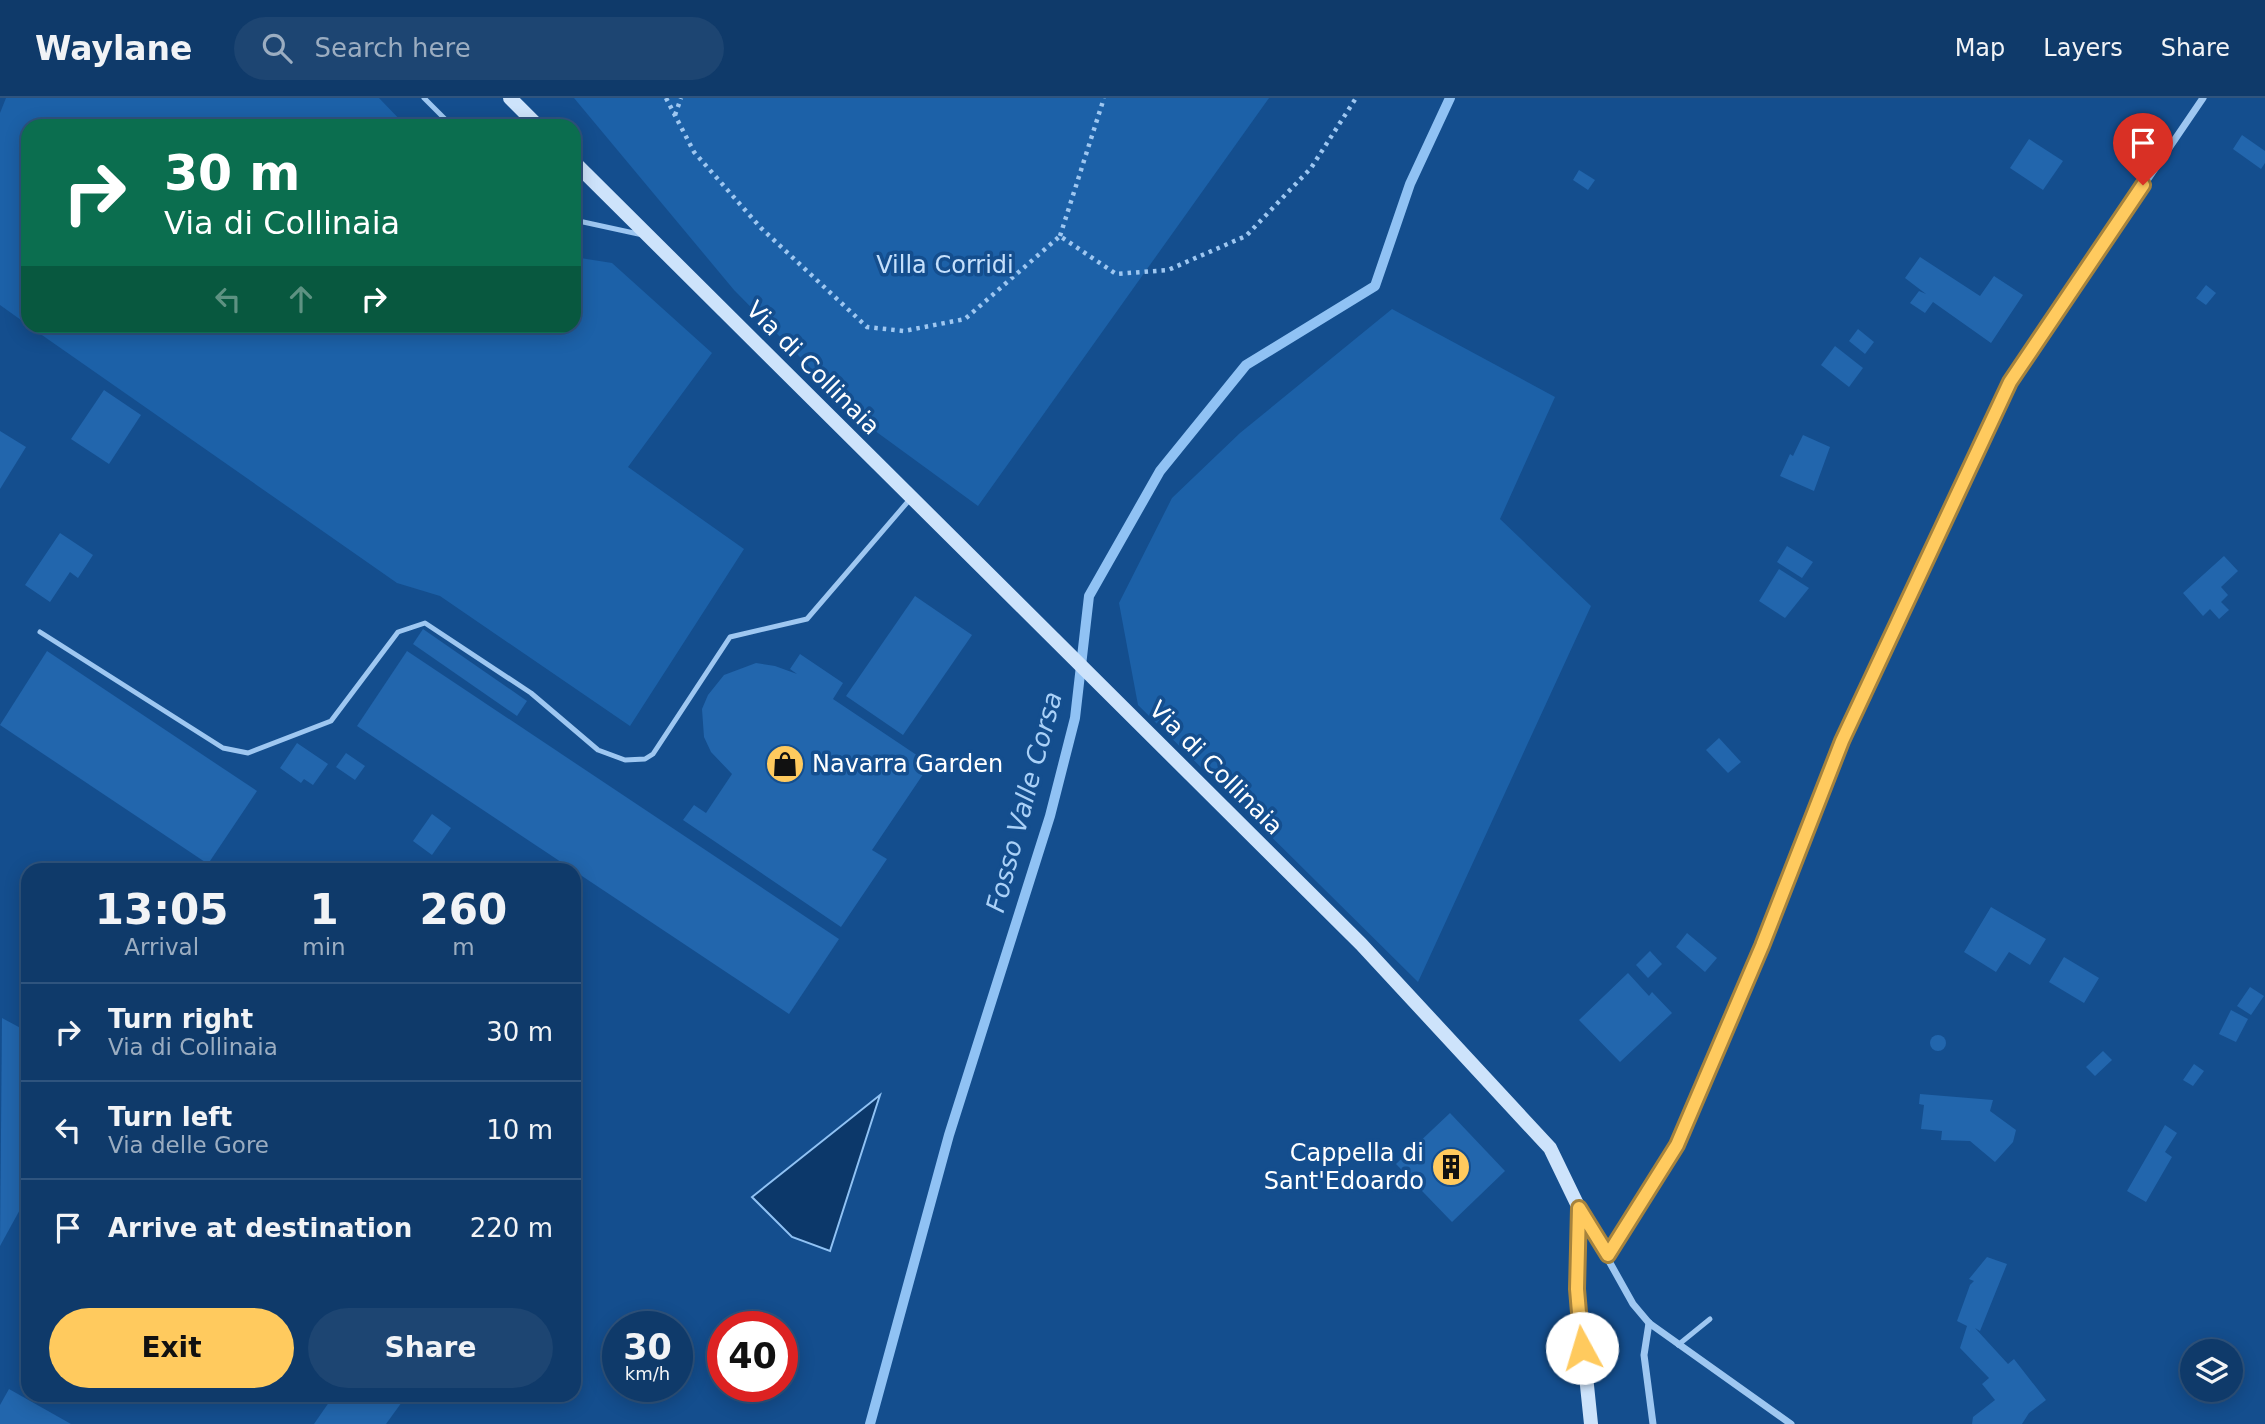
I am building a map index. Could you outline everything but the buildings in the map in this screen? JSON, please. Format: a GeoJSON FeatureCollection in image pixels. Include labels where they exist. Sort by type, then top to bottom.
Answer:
{"type":"FeatureCollection","features":[{"type":"Feature","properties":{"kind":"street"},"geometry":{"type":"LineString","coordinates":[[510,98],[531,119]]}},
{"type":"Feature","properties":{"kind":"street"},"geometry":{"type":"LineString","coordinates":[[1608,1255],[1677,1145],[1762,946],[1842,741],[2010,382],[2203,98]]}},
{"type":"Feature","properties":{"kind":"street","name":"Via di Collinaia"},"geometry":{"type":"LineString","coordinates":[[581,169],[1361,944],[1479,1068],[1550,1148],[1579,1208],[1608,1255],[1633,1304],[1649,1323],[1791,1424]]}},
{"type":"Feature","properties":{"kind":"street"},"geometry":{"type":"LineString","coordinates":[[1579,1208],[1577,1289],[1591,1424]]}},
{"type":"Feature","properties":{"kind":"street"},"geometry":{"type":"LineString","coordinates":[[1649,1323],[1644,1355],[1645,1385],[1653,1424]]}},
{"type":"Feature","properties":{"kind":"lane"},"geometry":{"type":"LineString","coordinates":[[424,98],[445,119]]}},
{"type":"Feature","properties":{"kind":"lane"},"geometry":{"type":"LineString","coordinates":[[581,222],[646,236]]}},
{"type":"Feature","properties":{"kind":"lane"},"geometry":{"type":"LineString","coordinates":[[40,632],[223,748],[248,753],[331,721],[398,632],[425,623],[531,693],[598,750],[625,760],[646,760],[653,754],[730,637],[807,619],[912,497]]}},
{"type":"Feature","properties":{"kind":"lane"},"geometry":{"type":"LineString","coordinates":[[1678,1345],[1710,1319]]}},
{"type":"Feature","properties":{"kind":"path"},"geometry":{"type":"LineString","coordinates":[[666,98],[694,152],[761,228],[867,327],[904,331],[965,318],[1060,236],[1104,98]]}},
{"type":"Feature","properties":{"kind":"path"},"geometry":{"type":"LineString","coordinates":[[675,116],[681,98]]}},
{"type":"Feature","properties":{"kind":"path"},"geometry":{"type":"LineString","coordinates":[[1060,236],[1116,274],[1168,270],[1246,236],[1311,168],[1356,98]]}},
{"type":"Feature","properties":{"kind":"green space"},"geometry":{"type":"Polygon","coordinates":[[[6,98],[379,98],[399,119],[21,119],[21,320],[0,305],[0,113],[6,98]]]}},
{"type":"Feature","properties":{"kind":"green space","name":"Villa Corridi"},"geometry":{"type":"Polygon","coordinates":[[[574,98],[1269,98],[978,506],[867,425],[734,290],[574,98]]]}},
{"type":"Feature","properties":{"kind":"green space"},"geometry":{"type":"Polygon","coordinates":[[[581,258],[612,263],[712,353],[628,467],[744,549],[630,726],[440,596],[397,583],[39,333],[581,333],[581,258]]]}},
{"type":"Feature","properties":{"kind":"green space"},"geometry":{"type":"Polygon","coordinates":[[[1392,309],[1555,397],[1500,519],[1591,606],[1418,982],[1138,705],[1119,603],[1172,498],[1240,433],[1392,309]]]}},
{"type":"Feature","properties":{"kind":"shaded area"},"geometry":{"type":"Polygon","coordinates":[[[880,1095],[830,1251],[792,1237],[752,1197],[880,1095]]]}},
{"type":"Feature","properties":{"kind":"waterway","name":"Fosso Valle Corsa"},"geometry":{"type":"LineString","coordinates":[[870,1424],[949,1135],[1050,816],[1075,718],[1089,596],[1160,471],[1246,365],[1375,286],[1410,184],[1450,98]]}},
{"type":"Feature","properties":{"kind":"place","name":"Navarra Garden"},"geometry":{"type":"Point","coordinates":[785,764]}},
{"type":"Feature","properties":{"kind":"place","name":"Cappella di Sant'Edoardo"},"geometry":{"type":"Point","coordinates":[1451,1167]}},
{"type":"Feature","properties":{"kind":"route"},"geometry":{"type":"LineString","coordinates":[[1582,1348],[1577,1289],[1579,1208],[1608,1255],[1677,1145],[1762,946],[1842,741],[2010,382],[2143,185]]}}]}
